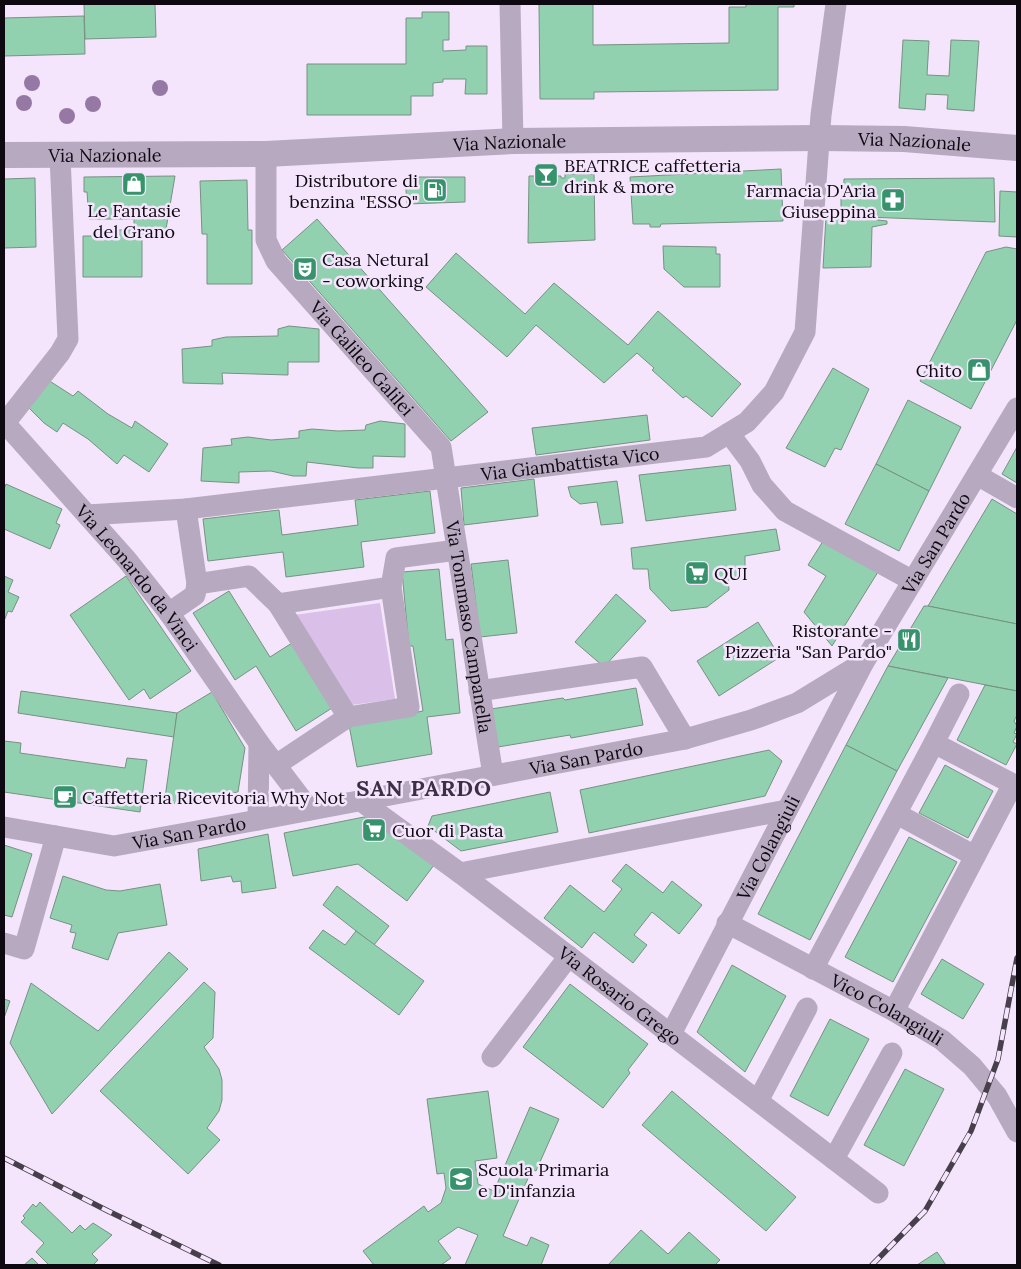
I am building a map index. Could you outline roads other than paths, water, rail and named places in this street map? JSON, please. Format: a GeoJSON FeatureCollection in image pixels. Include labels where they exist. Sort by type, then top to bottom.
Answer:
{"type":"FeatureCollection","features":[{"type":"Feature","properties":{"kind":"street"},"geometry":{"type":"LineString","coordinates":[[510,4],[512,141]]}},
{"type":"Feature","properties":{"kind":"street","name":"Via Giambattista Vico"},"geometry":{"type":"LineString","coordinates":[[87,515],[186,509],[706,447],[747,422],[774,392],[805,332],[821,115],[836,4]]}},
{"type":"Feature","properties":{"kind":"street","name":"Via Nazionale"},"geometry":{"type":"LineString","coordinates":[[4,155],[266,154],[512,141],[820,138],[904,139],[1017,148]]}},
{"type":"Feature","properties":{"kind":"street","name":"Via Galileo Galilei"},"geometry":{"type":"LineString","coordinates":[[266,154],[266,240],[276,260],[441,447],[445,477]]}},
{"type":"Feature","properties":{"kind":"street"},"geometry":{"type":"LineString","coordinates":[[4,422],[60,353],[68,339],[60,156]]}},
{"type":"Feature","properties":{"kind":"street","name":"Via San Pardo"},"geometry":{"type":"LineString","coordinates":[[4,827],[114,846],[685,739],[751,720],[797,703],[864,662],[1017,408]]}},
{"type":"Feature","properties":{"kind":"street","name":"Via Leonardo da Vinci"},"geometry":{"type":"LineString","coordinates":[[4,422],[128,560],[169,613],[259,743],[310,810]]}},
{"type":"Feature","properties":{"kind":"street"},"geometry":{"type":"LineString","coordinates":[[729,433],[750,461],[762,485],[785,511],[913,580]]}},
{"type":"Feature","properties":{"kind":"street"},"geometry":{"type":"LineString","coordinates":[[977,475],[1017,498]]}},
{"type":"Feature","properties":{"kind":"street","name":"Via Tommaso Campanella"},"geometry":{"type":"LineString","coordinates":[[445,477],[493,775]]}},
{"type":"Feature","properties":{"kind":"street"},"geometry":{"type":"LineString","coordinates":[[169,613],[195,595],[197,584],[186,509]]}},
{"type":"Feature","properties":{"kind":"street"},"geometry":{"type":"LineString","coordinates":[[276,765],[348,717],[408,707],[391,587],[396,558],[457,550]]}},
{"type":"Feature","properties":{"kind":"street"},"geometry":{"type":"LineString","coordinates":[[197,584],[249,576],[278,604],[348,717]]}},
{"type":"Feature","properties":{"kind":"street"},"geometry":{"type":"LineString","coordinates":[[278,604],[391,587]]}},
{"type":"Feature","properties":{"kind":"street","name":"Via Colangiuli"},"geometry":{"type":"LineString","coordinates":[[671,1034],[864,662]]}},
{"type":"Feature","properties":{"kind":"street"},"geometry":{"type":"LineString","coordinates":[[479,691],[642,667],[685,739]]}},
{"type":"Feature","properties":{"kind":"street"},"geometry":{"type":"LineString","coordinates":[[813,969],[960,694]]}},
{"type":"Feature","properties":{"kind":"street"},"geometry":{"type":"LineString","coordinates":[[258,820],[259,743]]}},
{"type":"Feature","properties":{"kind":"street"},"geometry":{"type":"LineString","coordinates":[[894,1011],[1013,784],[934,743]]}},
{"type":"Feature","properties":{"kind":"street","name":"Via Rosario Grego"},"geometry":{"type":"LineString","coordinates":[[361,800],[460,873],[878,1193]]}},
{"type":"Feature","properties":{"kind":"street"},"geometry":{"type":"LineString","coordinates":[[460,873],[787,810]]}},
{"type":"Feature","properties":{"kind":"street"},"geometry":{"type":"LineString","coordinates":[[897,814],[975,856]]}},
{"type":"Feature","properties":{"kind":"street"},"geometry":{"type":"LineString","coordinates":[[4,943],[24,949],[56,836]]}},
{"type":"Feature","properties":{"kind":"street","name":"Vico Colangiuli"},"geometry":{"type":"LineString","coordinates":[[728,923],[894,1011],[942,1040],[972,1066],[997,1096],[1017,1132]]}},
{"type":"Feature","properties":{"kind":"street"},"geometry":{"type":"LineString","coordinates":[[492,1057],[569,956]]}},
{"type":"Feature","properties":{"kind":"street"},"geometry":{"type":"LineString","coordinates":[[758,1101],[807,1008]]}},
{"type":"Feature","properties":{"kind":"street"},"geometry":{"type":"LineString","coordinates":[[834,1159],[892,1053]]}},
{"type":"Feature","properties":{"kind":"railway"},"geometry":{"type":"LineString","coordinates":[[872,1265],[925,1211],[971,1131],[998,1059],[1017,958]]}},
{"type":"Feature","properties":{"kind":"railway"},"geometry":{"type":"LineString","coordinates":[[4,1158],[219,1265]]}},
{"type":"Feature","properties":{"kind":"place","name":"BEATRICE caffetteria drink & more"},"geometry":{"type":"Point","coordinates":[546,175]}},
{"type":"Feature","properties":{"kind":"place","name":"Le Fantasie del Grano"},"geometry":{"type":"Point","coordinates":[134,184]}},
{"type":"Feature","properties":{"kind":"place","name":"Distributore di benzina \"ESSO\""},"geometry":{"type":"Point","coordinates":[435,190]}},
{"type":"Feature","properties":{"kind":"place","name":"Farmacia D'Aria Giuseppina"},"geometry":{"type":"Point","coordinates":[893,200]}},
{"type":"Feature","properties":{"kind":"place","name":"Casa Netural - coworking"},"geometry":{"type":"Point","coordinates":[305,269]}},
{"type":"Feature","properties":{"kind":"place","name":"Chito"},"geometry":{"type":"Point","coordinates":[979,370]}},
{"type":"Feature","properties":{"kind":"place","name":"QUI"},"geometry":{"type":"Point","coordinates":[697,573]}},
{"type":"Feature","properties":{"kind":"place","name":"Ristorante - Pizzeria \"San Pardo\""},"geometry":{"type":"Point","coordinates":[909,640]}},
{"type":"Feature","properties":{"kind":"place","name":"Caffetteria Ricevitoria Why Not"},"geometry":{"type":"Point","coordinates":[65,797]}},
{"type":"Feature","properties":{"kind":"place","name":"Cuor di Pasta"},"geometry":{"type":"Point","coordinates":[374,830]}},
{"type":"Feature","properties":{"kind":"place","name":"Scuola Primaria e D'infanzia"},"geometry":{"type":"Point","coordinates":[461,1179]}},
{"type":"Feature","properties":{"kind":"district","name":"SAN PARDO"},"geometry":{"type":"Point","coordinates":[424,788]}}]}
